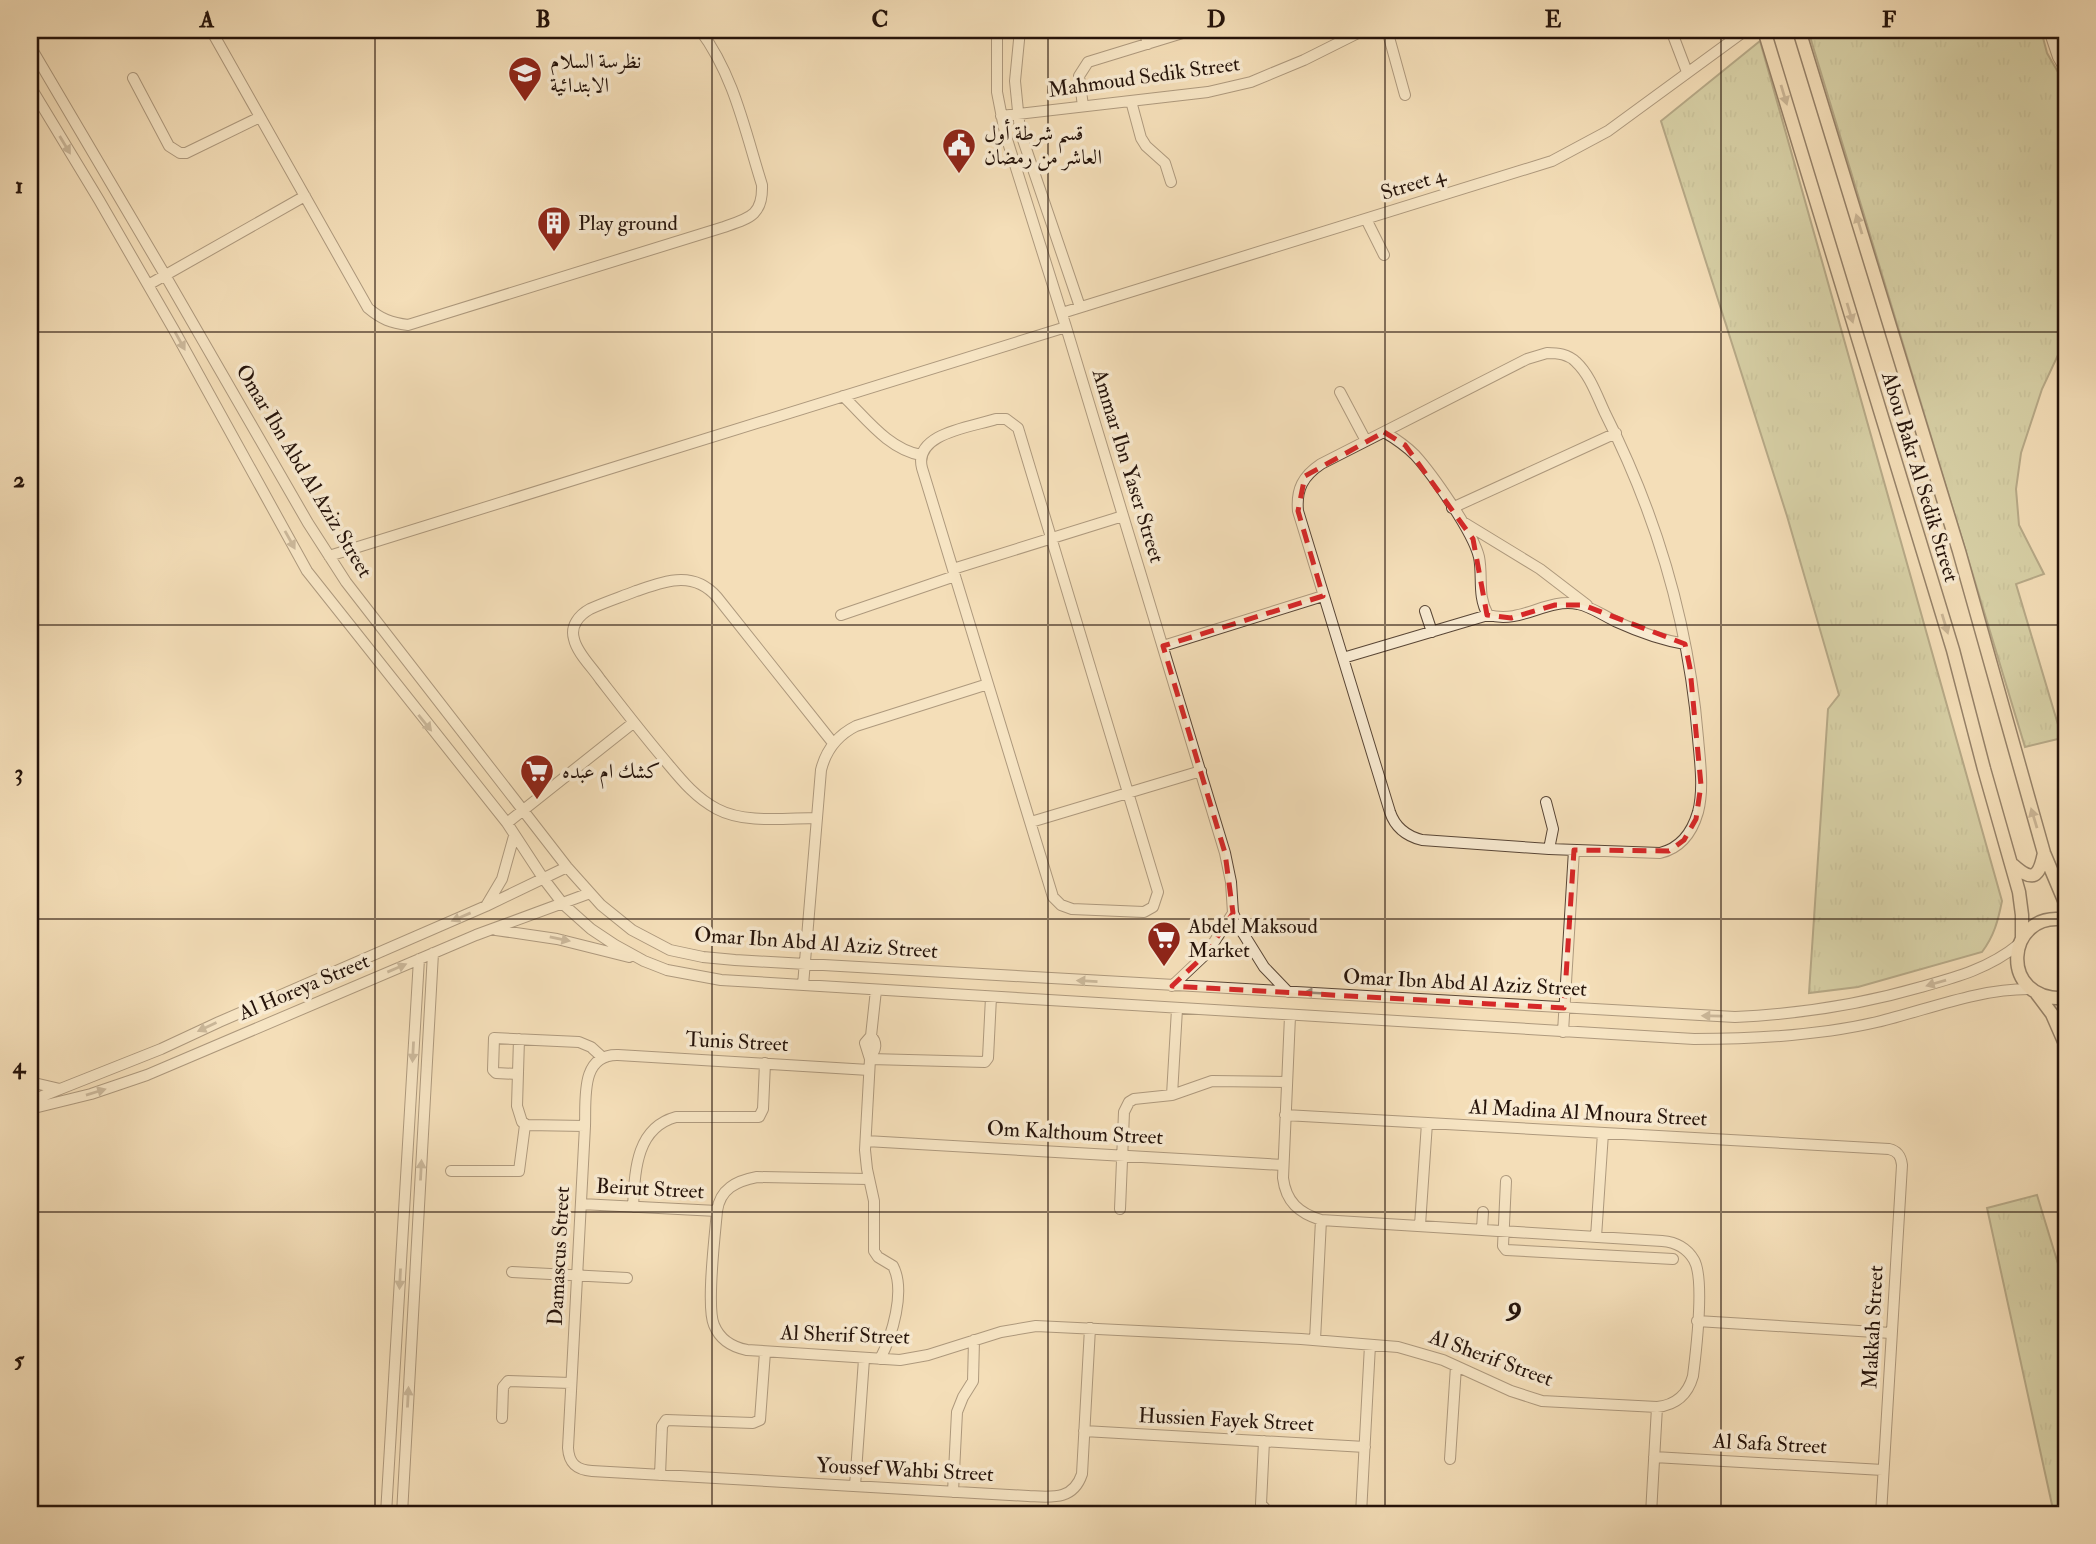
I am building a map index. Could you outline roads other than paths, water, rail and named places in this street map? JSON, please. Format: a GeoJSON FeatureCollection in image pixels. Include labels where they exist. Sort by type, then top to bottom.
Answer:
{"type":"FeatureCollection","features":[{"type":"Feature","properties":{"kind":"main road","name":"Abou Bakr Al Sedik Street"},"geometry":{"type":"LineString","coordinates":[[1764,30],[1953,650],[1984,769],[2013,865],[2021,903],[2021,941],[2016,960],[2020,975],[2033,991]]}},
{"type":"Feature","properties":{"kind":"main road","name":"Abou Bakr Al Sedik Street"},"geometry":{"type":"LineString","coordinates":[[1799,30],[1959,551],[2044,853],[2066,905]]}},
{"type":"Feature","properties":{"kind":"main road"},"geometry":{"type":"LineString","coordinates":[[2013,865],[2026,875],[2034,876],[2040,871],[2044,853]]}},
{"type":"Feature","properties":{"kind":"main road"},"geometry":{"type":"LineString","coordinates":[[2021,941],[2029,929],[2040,922],[2051,919],[2066,920]]}},
{"type":"Feature","properties":{"kind":"main road"},"geometry":{"type":"LineString","coordinates":[[2033,991],[2052,999],[2066,998]]}},
{"type":"Feature","properties":{"kind":"main road"},"geometry":{"type":"LineString","coordinates":[[2033,991],[2052,1014],[2066,1046]]}},
{"type":"Feature","properties":{"kind":"street"},"geometry":{"type":"LineString","coordinates":[[211,30],[368,307],[379,318],[408,325],[752,216],[759,208],[762,184],[726,71],[700,30]]}},
{"type":"Feature","properties":{"kind":"street","name":"Ammar Ibn Yaser Street"},"geometry":{"type":"LineString","coordinates":[[997,30],[997,92],[1010,151],[1201,771],[1229,867],[1233,913],[1256,957],[1288,992]]}},
{"type":"Feature","properties":{"kind":"street"},"geometry":{"type":"LineString","coordinates":[[1020,30],[1015,81],[1017,114],[1024,148],[1080,307]]}},
{"type":"Feature","properties":{"kind":"street"},"geometry":{"type":"LineString","coordinates":[[1144,30],[1148,44]]}},
{"type":"Feature","properties":{"kind":"street","name":"Mahmoud Sedik Street"},"geometry":{"type":"LineString","coordinates":[[1001,116],[1208,92],[1251,82],[1304,60],[1364,30]]}},
{"type":"Feature","properties":{"kind":"street"},"geometry":{"type":"LineString","coordinates":[[1387,30],[1405,95]]}},
{"type":"Feature","properties":{"kind":"street"},"geometry":{"type":"LineString","coordinates":[[1671,30],[1687,72]]}},
{"type":"Feature","properties":{"kind":"street","name":"Street 4"},"geometry":{"type":"LineString","coordinates":[[1062,313],[1535,167],[1569,153],[1608,131],[1746,30]]}},
{"type":"Feature","properties":{"kind":"street"},"geometry":{"type":"LineString","coordinates":[[2049,30],[2066,71]]}},
{"type":"Feature","properties":{"kind":"street"},"geometry":{"type":"LineString","coordinates":[[2063,30],[2066,40]]}},
{"type":"Feature","properties":{"kind":"street"},"geometry":{"type":"LineString","coordinates":[[1083,106],[1079,84],[1082,68],[1088,62],[1189,31]]}},
{"type":"Feature","properties":{"kind":"street","name":"Omar Ibn Abd Al Aziz Street"},"geometry":{"type":"LineString","coordinates":[[30,46],[166,275],[308,523],[346,582],[567,867],[614,917],[670,950],[703,957],[805,964],[1695,1016],[1774,1015],[1813,1011],[1964,986],[2033,991]]}},
{"type":"Feature","properties":{"kind":"street"},"geometry":{"type":"LineString","coordinates":[[133,78],[169,146],[180,153],[186,153],[260,117]]}},
{"type":"Feature","properties":{"kind":"street","name":"Omar Ibn Abd Al Aziz Street"},"geometry":{"type":"LineString","coordinates":[[30,86],[148,285],[307,571],[507,823],[563,904],[591,929],[644,961],[692,976],[803,985],[1563,1032],[1694,1039],[1768,1038],[1864,1024],[1964,986],[2021,941]]}},
{"type":"Feature","properties":{"kind":"street"},"geometry":{"type":"LineString","coordinates":[[1131,101],[1141,138],[1165,163],[1171,182]]}},
{"type":"Feature","properties":{"kind":"street"},"geometry":{"type":"LineString","coordinates":[[148,285],[305,196]]}},
{"type":"Feature","properties":{"kind":"street"},"geometry":{"type":"LineString","coordinates":[[1366,219],[1384,255]]}},
{"type":"Feature","properties":{"kind":"street"},"geometry":{"type":"LineString","coordinates":[[329,556],[1066,327]]}},
{"type":"Feature","properties":{"kind":"street"},"geometry":{"type":"LineString","coordinates":[[1557,353],[1567,356],[1582,369],[1616,433],[1636,480],[1662,554],[1685,644],[1697,723],[1701,785],[1698,812],[1690,832],[1677,846],[1660,853],[1549,849],[1422,840],[1401,830],[1390,812],[1298,511],[1299,489],[1312,470],[1384,432],[1527,359],[1557,353]]}},
{"type":"Feature","properties":{"kind":"street"},"geometry":{"type":"LineString","coordinates":[[1340,392],[1366,441]]}},
{"type":"Feature","properties":{"kind":"street"},"geometry":{"type":"LineString","coordinates":[[843,396],[891,442],[921,455]]}},
{"type":"Feature","properties":{"kind":"street"},"geometry":{"type":"LineString","coordinates":[[996,419],[1011,421],[1018,428],[1052,538],[1158,892],[1153,907],[1144,912],[1072,909],[1061,905],[1054,897],[921,463],[921,455],[928,442],[996,419]]}},
{"type":"Feature","properties":{"kind":"street"},"geometry":{"type":"LineString","coordinates":[[1384,432],[1414,454],[1473,539],[1479,556],[1481,597],[1488,615]]}},
{"type":"Feature","properties":{"kind":"street"},"geometry":{"type":"LineString","coordinates":[[1452,508],[1616,433]]}},
{"type":"Feature","properties":{"kind":"street"},"geometry":{"type":"LineString","coordinates":[[841,615],[954,572],[1123,516]]}},
{"type":"Feature","properties":{"kind":"street"},"geometry":{"type":"LineString","coordinates":[[1460,521],[1541,569],[1590,608]]}},
{"type":"Feature","properties":{"kind":"street"},"geometry":{"type":"LineString","coordinates":[[817,818],[745,817],[715,808],[686,785],[633,723],[576,644],[574,625],[582,613],[593,607],[659,583],[684,579],[697,582],[713,593],[833,743]]}},
{"type":"Feature","properties":{"kind":"street"},"geometry":{"type":"LineString","coordinates":[[1163,646],[1323,596]]}},
{"type":"Feature","properties":{"kind":"street"},"geometry":{"type":"LineString","coordinates":[[1343,658],[1488,615],[1511,618],[1562,604],[1590,608],[1635,629],[1685,644]]}},
{"type":"Feature","properties":{"kind":"street"},"geometry":{"type":"LineString","coordinates":[[1425,611],[1432,632]]}},
{"type":"Feature","properties":{"kind":"street"},"geometry":{"type":"LineString","coordinates":[[803,985],[821,770],[833,743],[856,726],[988,684]]}},
{"type":"Feature","properties":{"kind":"street"},"geometry":{"type":"LineString","coordinates":[[507,823],[633,723]]}},
{"type":"Feature","properties":{"kind":"street"},"geometry":{"type":"LineString","coordinates":[[1031,822],[1201,771]]}},
{"type":"Feature","properties":{"kind":"street"},"geometry":{"type":"LineString","coordinates":[[1546,802],[1553,830],[1549,849]]}},
{"type":"Feature","properties":{"kind":"street"},"geometry":{"type":"LineString","coordinates":[[486,906],[508,864],[514,836]]}},
{"type":"Feature","properties":{"kind":"street"},"geometry":{"type":"LineString","coordinates":[[1563,1032],[1574,850]]}},
{"type":"Feature","properties":{"kind":"street","name":"Al Horeya Street"},"geometry":{"type":"LineString","coordinates":[[30,1101],[161,1049],[219,1021],[486,906],[567,867]]}},
{"type":"Feature","properties":{"kind":"street","name":"Al Horeya Street"},"geometry":{"type":"LineString","coordinates":[[30,1109],[91,1094],[147,1075],[433,953],[590,892]]}},
{"type":"Feature","properties":{"kind":"street"},"geometry":{"type":"LineString","coordinates":[[1172,986],[1207,953],[1233,913]]}},
{"type":"Feature","properties":{"kind":"street"},"geometry":{"type":"LineString","coordinates":[[492,930],[557,939],[644,961]]}},
{"type":"Feature","properties":{"kind":"street"},"geometry":{"type":"LineString","coordinates":[[402,1514],[433,953]]}},
{"type":"Feature","properties":{"kind":"street"},"geometry":{"type":"LineString","coordinates":[[386,1514],[419,959]]}},
{"type":"Feature","properties":{"kind":"street"},"geometry":{"type":"LineString","coordinates":[[876,990],[871,1036],[876,1044],[869,1062],[866,1141],[874,1201],[874,1251],[878,1257],[893,1266],[897,1285],[894,1321],[880,1359]]}},
{"type":"Feature","properties":{"kind":"street","name":"Tunis Street"},"geometry":{"type":"LineString","coordinates":[[602,1057],[618,1055],[765,1063],[985,1062],[988,1058],[991,997]]}},
{"type":"Feature","properties":{"kind":"street"},"geometry":{"type":"LineString","coordinates":[[1172,1095],[1177,1009]]}},
{"type":"Feature","properties":{"kind":"street"},"geometry":{"type":"LineString","coordinates":[[1290,1016],[1283,1183],[1290,1201],[1304,1213],[1321,1220],[1669,1242],[1686,1251],[1696,1264],[1699,1278],[1698,1321],[1691,1384],[1676,1401],[1657,1407],[1651,1514]]}},
{"type":"Feature","properties":{"kind":"street"},"geometry":{"type":"LineString","coordinates":[[518,1074],[496,1073],[492,1069],[494,1039],[579,1042],[602,1057]]}},
{"type":"Feature","properties":{"kind":"street"},"geometry":{"type":"LineString","coordinates":[[451,1171],[519,1171],[525,1125],[517,1111],[519,1039]]}},
{"type":"Feature","properties":{"kind":"street","name":"Damascus Street"},"geometry":{"type":"LineString","coordinates":[[572,1463],[568,1452],[585,1126],[589,1074],[594,1064],[602,1057]]}},
{"type":"Feature","properties":{"kind":"street"},"geometry":{"type":"LineString","coordinates":[[633,1207],[638,1156],[654,1129],[664,1121],[676,1117],[759,1117],[763,1109],[765,1063]]}},
{"type":"Feature","properties":{"kind":"street"},"geometry":{"type":"LineString","coordinates":[[1120,1209],[1124,1112],[1129,1102],[1139,1097],[1172,1095],[1218,1080],[1287,1082]]}},
{"type":"Feature","properties":{"kind":"street"},"geometry":{"type":"LineString","coordinates":[[30,1082],[60,1089]]}},
{"type":"Feature","properties":{"kind":"street"},"geometry":{"type":"LineString","coordinates":[[411,1086],[426,1087]]}},
{"type":"Feature","properties":{"kind":"street","name":"Al Madina Al Mnoura Street"},"geometry":{"type":"LineString","coordinates":[[1285,1115],[1889,1149]]}},
{"type":"Feature","properties":{"kind":"street"},"geometry":{"type":"LineString","coordinates":[[409,1122],[424,1122]]}},
{"type":"Feature","properties":{"kind":"street"},"geometry":{"type":"LineString","coordinates":[[1420,1225],[1427,1123]]}},
{"type":"Feature","properties":{"kind":"street"},"geometry":{"type":"LineString","coordinates":[[525,1125],[585,1126]]}},
{"type":"Feature","properties":{"kind":"street"},"geometry":{"type":"LineString","coordinates":[[1596,1237],[1603,1133]]}},
{"type":"Feature","properties":{"kind":"street","name":"Om Kalthoum Street"},"geometry":{"type":"LineString","coordinates":[[866,1141],[1283,1165]]}},
{"type":"Feature","properties":{"kind":"street","name":"Makkah Street"},"geometry":{"type":"LineString","coordinates":[[1881,1514],[1902,1164],[1899,1155],[1889,1149]]}},
{"type":"Feature","properties":{"kind":"street","name":"Al Sherif Street"},"geometry":{"type":"LineString","coordinates":[[869,1179],[774,1176],[748,1179],[726,1189],[718,1204],[711,1306],[713,1324],[730,1345],[765,1352],[864,1359],[920,1357],[1001,1332],[1036,1326],[1315,1340],[1415,1350],[1511,1391],[1542,1401],[1657,1407]]}},
{"type":"Feature","properties":{"kind":"street"},"geometry":{"type":"LineString","coordinates":[[1506,1181],[1503,1246],[1507,1251],[1673,1259]]}},
{"type":"Feature","properties":{"kind":"street","name":"Beirut Street"},"geometry":{"type":"LineString","coordinates":[[581,1204],[717,1212]]}},
{"type":"Feature","properties":{"kind":"street"},"geometry":{"type":"LineString","coordinates":[[1482,1229],[1483,1212]]}},
{"type":"Feature","properties":{"kind":"street"},"geometry":{"type":"LineString","coordinates":[[1315,1340],[1321,1220]]}},
{"type":"Feature","properties":{"kind":"street"},"geometry":{"type":"LineString","coordinates":[[512,1272],[627,1278]]}},
{"type":"Feature","properties":{"kind":"street"},"geometry":{"type":"LineString","coordinates":[[1698,1321],[1891,1333]]}},
{"type":"Feature","properties":{"kind":"street","name":"Youssef Wahbi Street"},"geometry":{"type":"LineString","coordinates":[[572,1463],[585,1470],[1064,1496],[1076,1487],[1082,1474],[1090,1328]]}},
{"type":"Feature","properties":{"kind":"street"},"geometry":{"type":"LineString","coordinates":[[953,1492],[957,1412],[973,1381],[974,1340]]}},
{"type":"Feature","properties":{"kind":"street"},"geometry":{"type":"LineString","coordinates":[[1362,1514],[1370,1345]]}},
{"type":"Feature","properties":{"kind":"street"},"geometry":{"type":"LineString","coordinates":[[660,1475],[662,1426],[666,1420],[753,1423],[760,1420],[765,1352]]}},
{"type":"Feature","properties":{"kind":"street"},"geometry":{"type":"LineString","coordinates":[[855,1486],[864,1359]]}},
{"type":"Feature","properties":{"kind":"street"},"geometry":{"type":"LineString","coordinates":[[1450,1459],[1456,1366]]}},
{"type":"Feature","properties":{"kind":"street"},"geometry":{"type":"LineString","coordinates":[[502,1418],[503,1387],[508,1381],[571,1383]]}},
{"type":"Feature","properties":{"kind":"street"},"geometry":{"type":"LineString","coordinates":[[391,1430],[406,1432]]}},
{"type":"Feature","properties":{"kind":"street","name":"Hussien Fayek Street"},"geometry":{"type":"LineString","coordinates":[[1084,1431],[1365,1447]]}},
{"type":"Feature","properties":{"kind":"street"},"geometry":{"type":"LineString","coordinates":[[1264,1441],[1261,1504],[1267,1511],[1290,1511]]}},
{"type":"Feature","properties":{"kind":"street","name":"Al Safa Street"},"geometry":{"type":"LineString","coordinates":[[1654,1457],[1883,1470]]}},
{"type":"Feature","properties":{"kind":"street"},"geometry":{"type":"LineString","coordinates":[[389,1468],[404,1468]]}},
{"type":"Feature","properties":{"kind":"place","name":"نظرسة السلام الابتدائية"},"geometry":{"type":"Point","coordinates":[525,103]}},
{"type":"Feature","properties":{"kind":"place","name":"قسم شرطة أول العاشر من رمضان"},"geometry":{"type":"Point","coordinates":[959,175]}},
{"type":"Feature","properties":{"kind":"place","name":"Play ground"},"geometry":{"type":"Point","coordinates":[554,253]}},
{"type":"Feature","properties":{"kind":"place","name":"كشك ام عبده"},"geometry":{"type":"Point","coordinates":[537,801]}},
{"type":"Feature","properties":{"kind":"place","name":"Abdel Maksoud Market"},"geometry":{"type":"Point","coordinates":[1164,968]}},
{"type":"Feature","properties":{"kind":"district","name":"9"},"geometry":{"type":"Point","coordinates":[1516,1306]}}]}
